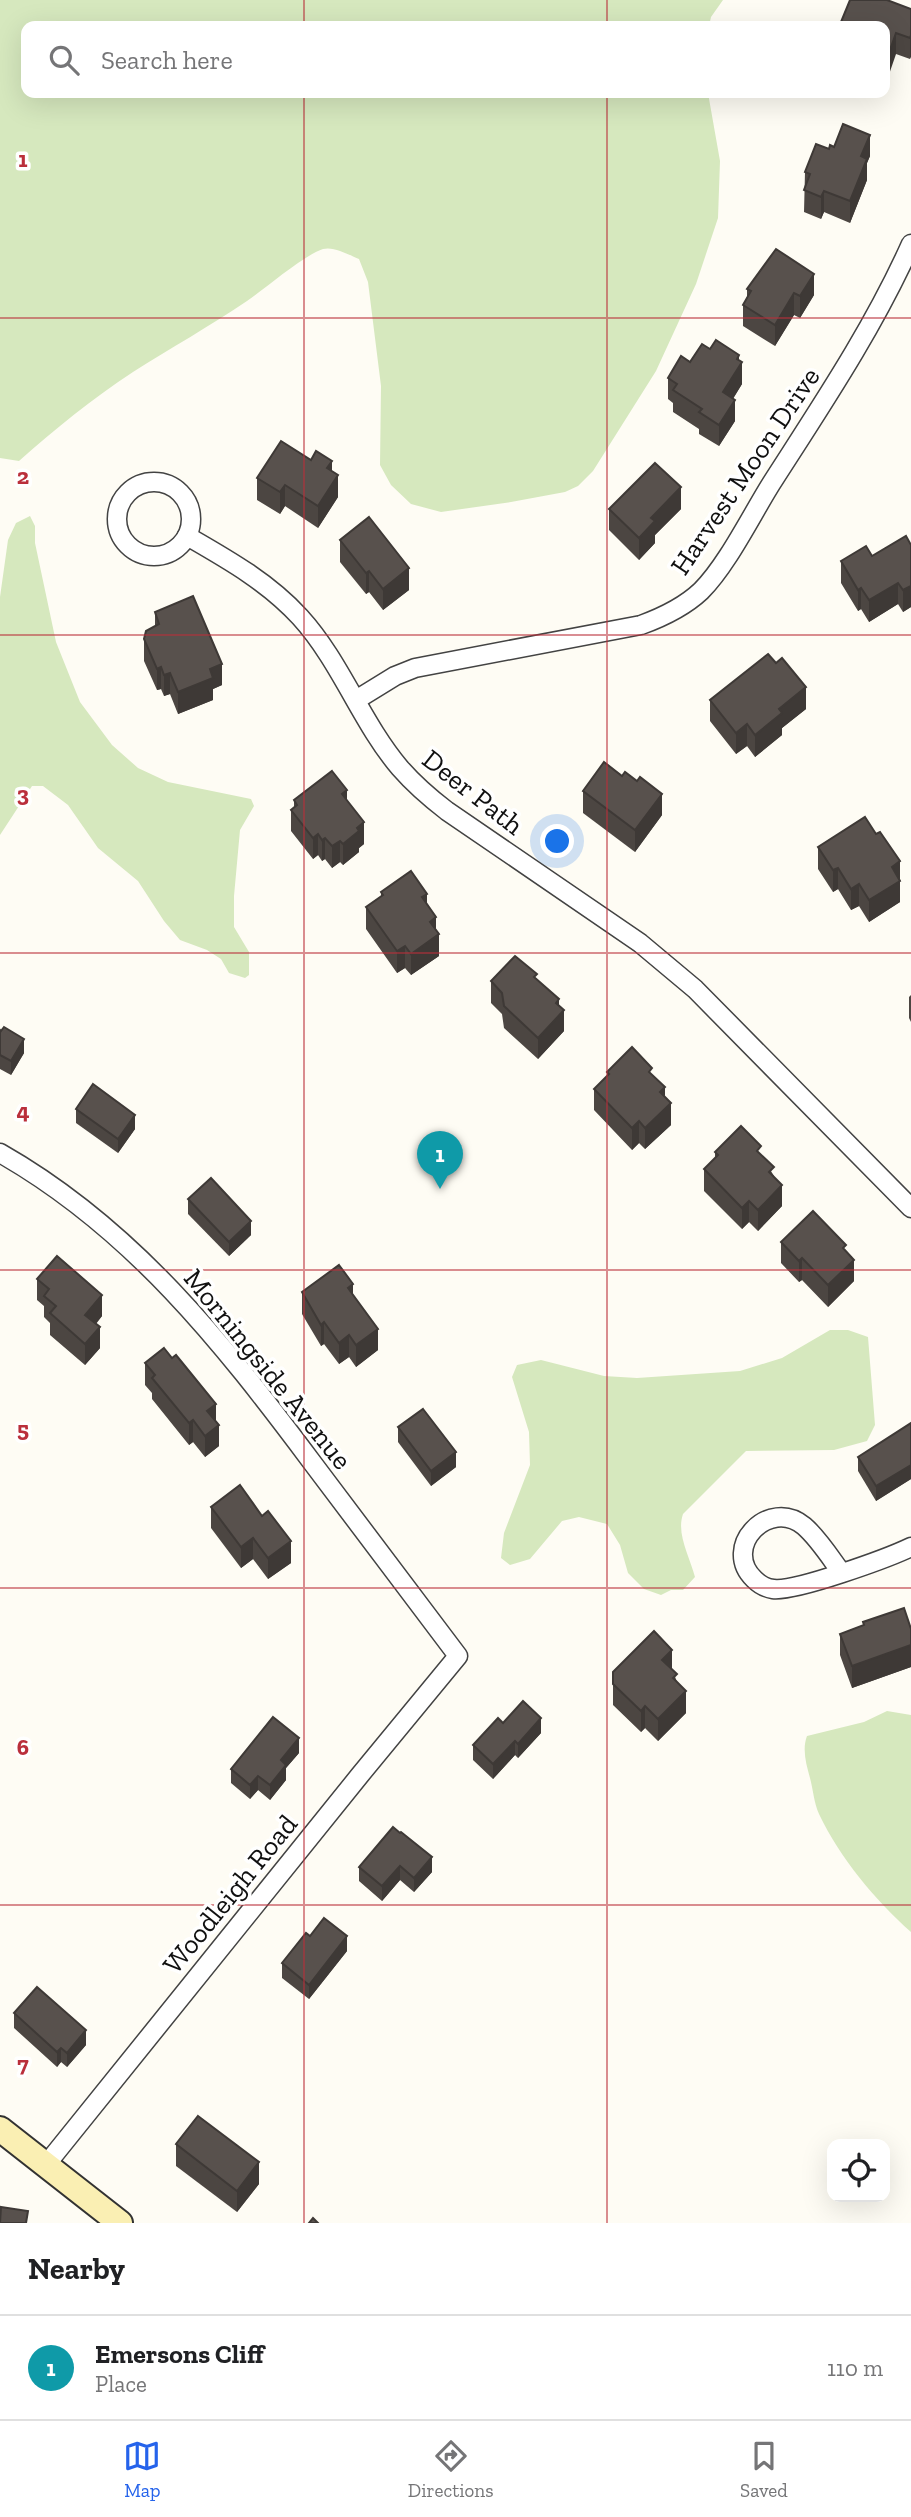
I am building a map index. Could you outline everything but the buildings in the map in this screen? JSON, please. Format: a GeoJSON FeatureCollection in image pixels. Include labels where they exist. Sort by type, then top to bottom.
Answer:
{"type":"FeatureCollection","features":[{"type":"Feature","properties":{"kind":"street","name":"Harvest Moon Drive"},"geometry":{"type":"LineString","coordinates":[[356,700],[395,676],[415,668],[641,625],[662,618],[683,606],[702,590],[733,545],[871,326],[911,244]]}},
{"type":"Feature","properties":{"kind":"street"},"geometry":{"type":"LineString","coordinates":[[160,483],[172,487],[185,500],[190,511],[191,524],[187,536],[179,546],[164,555],[151,556],[133,551],[119,532],[116,519],[120,505],[127,494],[137,486],[160,483]]}},
{"type":"Feature","properties":{"kind":"street","name":"Deer Path"},"geometry":{"type":"LineString","coordinates":[[187,536],[254,576],[299,616],[337,667],[386,750],[420,789],[480,835],[640,943],[675,971],[911,1208]]}},
{"type":"Feature","properties":{"kind":"street","name":"Morningside Avenue"},"geometry":{"type":"LineString","coordinates":[[0,1153],[81,1207],[187,1306],[252,1382],[458,1656]]}},
{"type":"Feature","properties":{"kind":"street"},"geometry":{"type":"LineString","coordinates":[[841,1572],[804,1526],[793,1520],[770,1518],[757,1524],[744,1545],[746,1570],[758,1583],[771,1589],[796,1586],[841,1572],[911,1547]]}},
{"type":"Feature","properties":{"kind":"street","name":"Woodleigh Road"},"geometry":{"type":"LineString","coordinates":[[45,2166],[458,1656]]}},
{"type":"Feature","properties":{"kind":"street"},"geometry":{"type":"LineString","coordinates":[[0,2129],[120,2223]]}},
{"type":"Feature","properties":{"kind":"green space"},"geometry":{"type":"Polygon","coordinates":[[[0,0],[723,0],[710,21],[21,21],[21,98],[709,98],[720,161],[718,218],[696,284],[656,371],[593,471],[578,486],[565,492],[441,512],[411,504],[391,485],[380,465],[381,386],[368,282],[359,259],[327,248],[315,252],[233,310],[118,382],[74,414],[19,461],[0,458],[0,0]]]}},
{"type":"Feature","properties":{"kind":"green space"},"geometry":{"type":"Polygon","coordinates":[[[30,516],[35,526],[35,543],[56,642],[80,702],[112,745],[138,768],[168,782],[251,799],[254,806],[240,830],[234,896],[234,927],[249,952],[249,975],[245,978],[229,973],[221,959],[207,950],[180,940],[138,881],[98,848],[68,805],[43,786],[32,786],[0,835],[0,597],[8,540],[16,523],[30,516]]]}},
{"type":"Feature","properties":{"kind":"green space"},"geometry":{"type":"Polygon","coordinates":[[[830,1330],[848,1330],[868,1337],[875,1425],[867,1441],[834,1450],[746,1451],[683,1514],[682,1537],[695,1577],[683,1590],[671,1590],[661,1595],[644,1589],[628,1573],[620,1545],[607,1524],[579,1517],[562,1521],[530,1559],[510,1565],[501,1558],[504,1533],[530,1465],[529,1432],[512,1377],[517,1365],[541,1360],[604,1376],[637,1378],[740,1371],[782,1358],[830,1330]]]}},
{"type":"Feature","properties":{"kind":"green space"},"geometry":{"type":"Polygon","coordinates":[[[887,1711],[911,1715],[911,1932],[884,1906],[837,1847],[817,1810],[805,1757],[807,1736],[864,1722],[887,1711]]]}},
{"type":"Feature","properties":{"kind":"place","name":"Emersons Cliff"},"geometry":{"type":"Point","coordinates":[440,1189]}}]}
